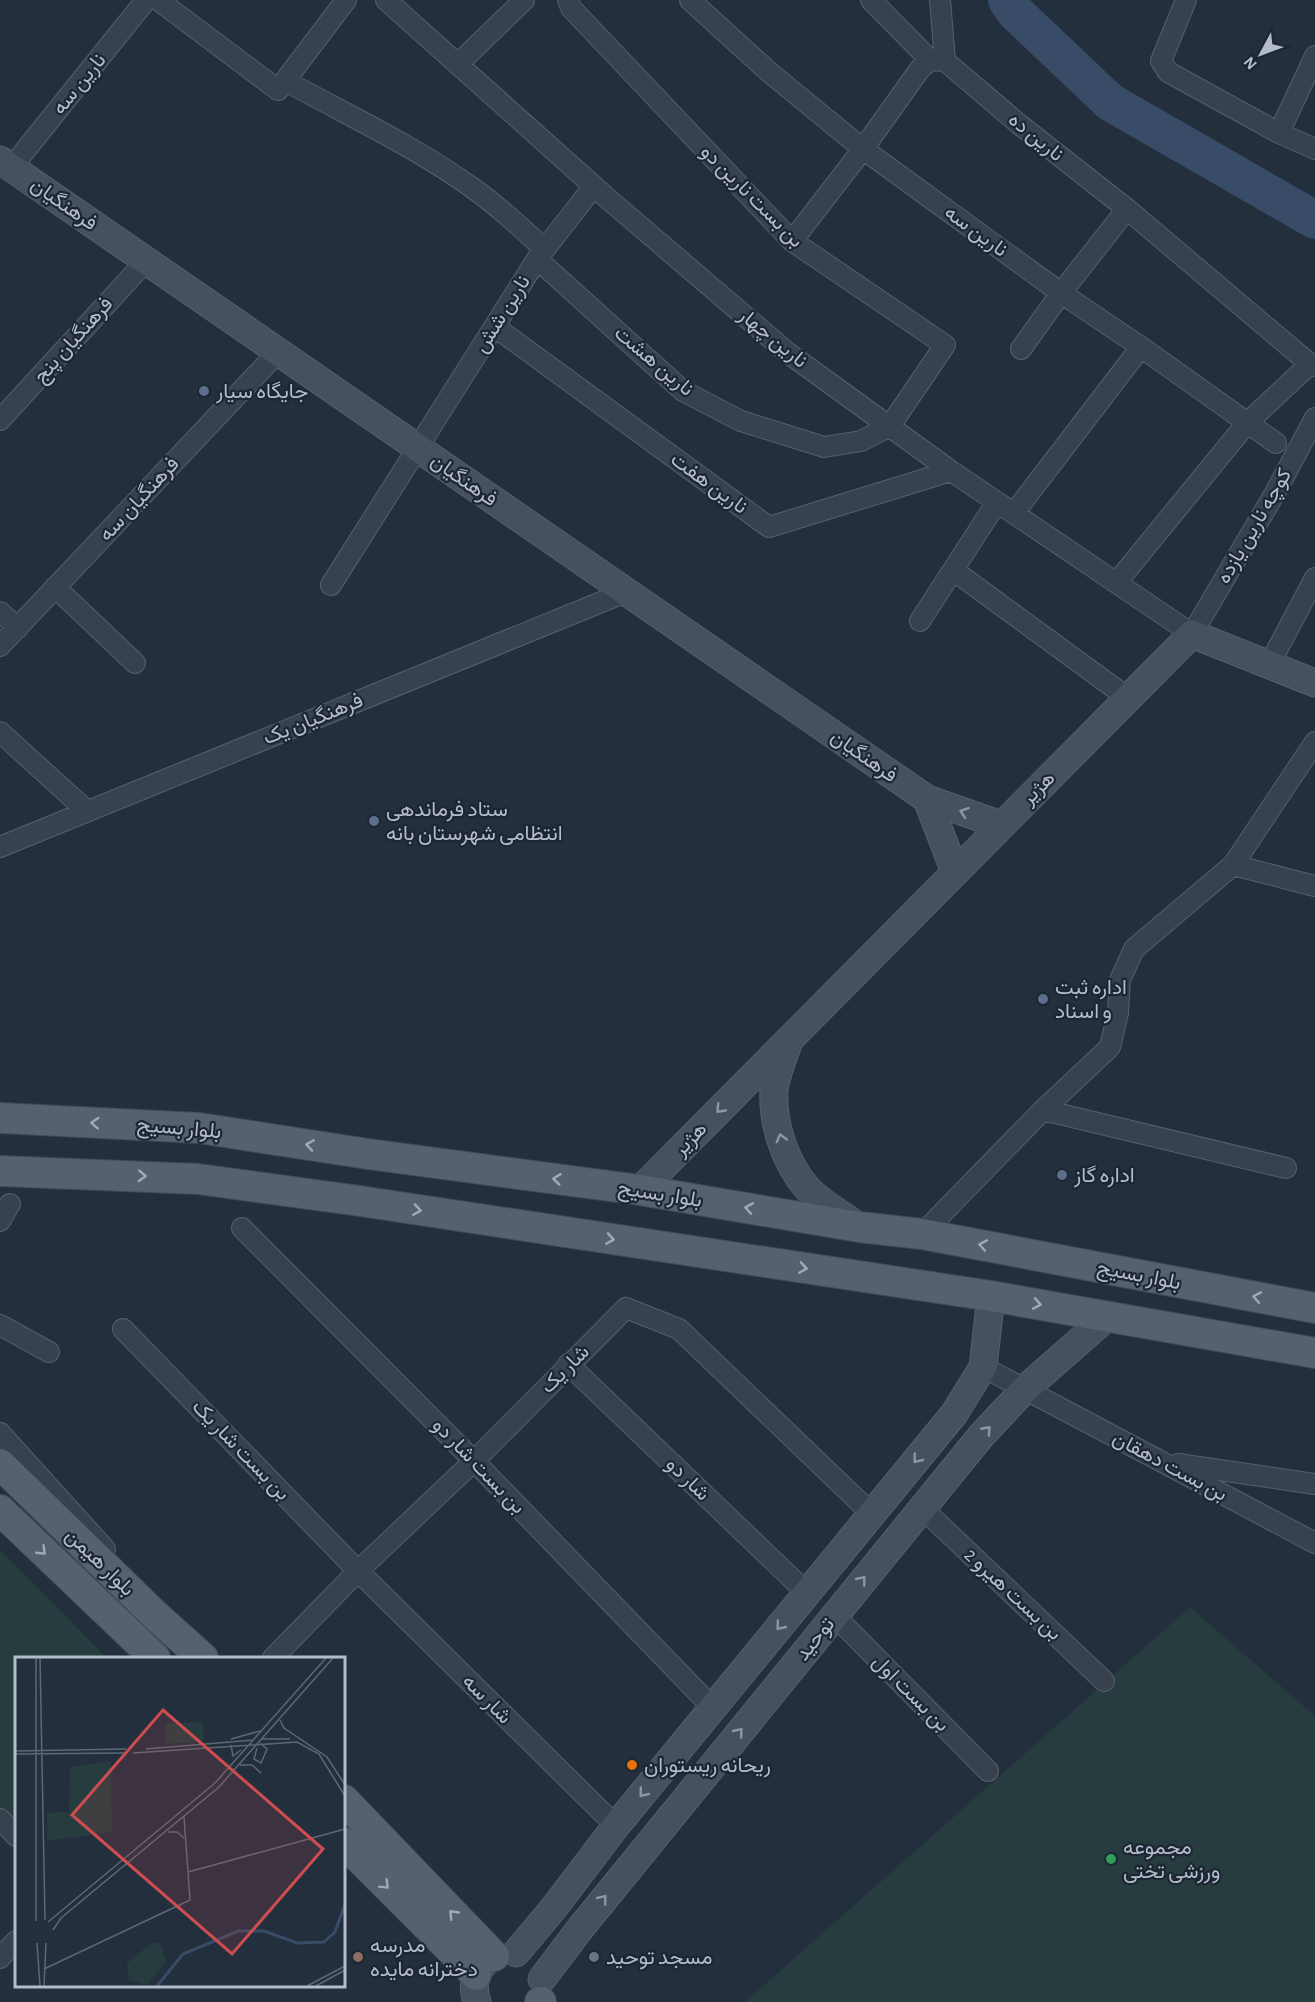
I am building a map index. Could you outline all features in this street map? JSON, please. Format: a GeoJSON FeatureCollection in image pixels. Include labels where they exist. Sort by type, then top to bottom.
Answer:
{"type":"FeatureCollection","features":[{"type":"Feature","properties":{"kind":"main road","name":"فرهنگیان"},"geometry":{"type":"LineString","coordinates":[[6,164],[927,799],[1001,825]]}},
{"type":"Feature","properties":{"kind":"main road"},"geometry":{"type":"LineString","coordinates":[[1192,634],[1315,683]]}},
{"type":"Feature","properties":{"kind":"main road","name":"هژیر"},"geometry":{"type":"LineString","coordinates":[[640,1190],[1192,634]]}},
{"type":"Feature","properties":{"kind":"main road"},"geometry":{"type":"LineString","coordinates":[[927,799],[955,872]]}},
{"type":"Feature","properties":{"kind":"main road","name":"هژیر"},"geometry":{"type":"LineString","coordinates":[[790,1037],[774,1089],[777,1124],[791,1168],[808,1190],[859,1227]]}},
{"type":"Feature","properties":{"kind":"main road","name":"بلوار بسیج"},"geometry":{"type":"LineString","coordinates":[[0,1118],[199,1128],[368,1154],[640,1190],[859,1227],[922,1234],[1315,1308]]}},
{"type":"Feature","properties":{"kind":"main road"},"geometry":{"type":"LineString","coordinates":[[360,1201],[368,1154]]}},
{"type":"Feature","properties":{"kind":"main road"},"geometry":{"type":"LineString","coordinates":[[0,1170],[198,1179],[360,1201],[991,1296],[1315,1353]]}},
{"type":"Feature","properties":{"kind":"main road","name":"توحید"},"geometry":{"type":"LineString","coordinates":[[484,1980],[553,1909],[616,1826],[954,1414],[983,1367],[991,1296]]}},
{"type":"Feature","properties":{"kind":"main road","name":"توحید"},"geometry":{"type":"LineString","coordinates":[[541,1996],[579,1930],[981,1436],[1025,1389],[1107,1317]]}},
{"type":"Feature","properties":{"kind":"main road","name":"بلوار هیمن"},"geometry":{"type":"LineString","coordinates":[[0,1464],[200,1657]]}},
{"type":"Feature","properties":{"kind":"main road","name":"بلوار هیمن"},"geometry":{"type":"LineString","coordinates":[[0,1510],[153,1657]]}},
{"type":"Feature","properties":{"kind":"main road"},"geometry":{"type":"LineString","coordinates":[[345,1801],[484,1980]]}},
{"type":"Feature","properties":{"kind":"main road"},"geometry":{"type":"LineString","coordinates":[[345,1845],[484,1980]]}},
{"type":"Feature","properties":{"kind":"main road"},"geometry":{"type":"LineString","coordinates":[[553,1909],[579,1930]]}},
{"type":"Feature","properties":{"kind":"main road"},"geometry":{"type":"LineString","coordinates":[[484,1980],[532,1962],[541,1996]]}},
{"type":"Feature","properties":{"kind":"street","name":"نارین سه"},"geometry":{"type":"LineString","coordinates":[[6,164],[146,0]]}},
{"type":"Feature","properties":{"kind":"street","name":"نارین هشت"},"geometry":{"type":"LineString","coordinates":[[158,0],[282,86],[432,161],[474,189],[508,216],[541,254],[683,391],[741,421],[824,447],[861,441],[890,426]]}},
{"type":"Feature","properties":{"kind":"street"},"geometry":{"type":"LineString","coordinates":[[282,86],[346,0]]}},
{"type":"Feature","properties":{"kind":"street","name":"نارین چهار"},"geometry":{"type":"LineString","coordinates":[[387,0],[594,186],[788,353],[951,471],[1192,634]]}},
{"type":"Feature","properties":{"kind":"street"},"geometry":{"type":"LineString","coordinates":[[458,64],[524,0]]}},
{"type":"Feature","properties":{"kind":"street","name":"بن بست نارین دو"},"geometry":{"type":"LineString","coordinates":[[568,0],[571,8],[792,241],[945,345],[890,426]]}},
{"type":"Feature","properties":{"kind":"street","name":"نارین سه"},"geometry":{"type":"LineString","coordinates":[[690,0],[770,72],[863,148],[1061,293],[1142,347],[1276,443]]}},
{"type":"Feature","properties":{"kind":"street","name":"نارین ده"},"geometry":{"type":"LineString","coordinates":[[871,0],[938,60],[1127,209],[1312,365]]}},
{"type":"Feature","properties":{"kind":"street"},"geometry":{"type":"LineString","coordinates":[[792,241],[920,69],[938,60],[940,0]]}},
{"type":"Feature","properties":{"kind":"street"},"geometry":{"type":"LineString","coordinates":[[1186,0],[1161,61],[1168,72],[1279,133],[1315,149]]}},
{"type":"Feature","properties":{"kind":"street"},"geometry":{"type":"LineString","coordinates":[[1279,133],[1315,56]]}},
{"type":"Feature","properties":{"kind":"street","name":"نارین شش"},"geometry":{"type":"LineString","coordinates":[[331,585],[541,254],[594,186]]}},
{"type":"Feature","properties":{"kind":"street"},"geometry":{"type":"LineString","coordinates":[[1021,349],[1061,293],[1127,209]]}},
{"type":"Feature","properties":{"kind":"street","name":"فرهنگیان پنج"},"geometry":{"type":"LineString","coordinates":[[0,420],[146,261]]}},
{"type":"Feature","properties":{"kind":"street","name":"نارین هفت"},"geometry":{"type":"LineString","coordinates":[[495,327],[769,527],[951,471]]}},
{"type":"Feature","properties":{"kind":"street"},"geometry":{"type":"LineString","coordinates":[[1014,513],[1142,347]]}},
{"type":"Feature","properties":{"kind":"street","name":"فرهنگیان سه"},"geometry":{"type":"LineString","coordinates":[[0,646],[278,352]]}},
{"type":"Feature","properties":{"kind":"street"},"geometry":{"type":"LineString","coordinates":[[1117,582],[1247,423],[1312,365]]}},
{"type":"Feature","properties":{"kind":"street","name":"کوچه نارین یازده"},"geometry":{"type":"LineString","coordinates":[[1192,634],[1275,493],[1315,418]]}},
{"type":"Feature","properties":{"kind":"street"},"geometry":{"type":"LineString","coordinates":[[920,621],[997,502]]}},
{"type":"Feature","properties":{"kind":"street"},"geometry":{"type":"LineString","coordinates":[[953,570],[1128,698]]}},
{"type":"Feature","properties":{"kind":"street"},"geometry":{"type":"LineString","coordinates":[[1269,665],[1315,578]]}},
{"type":"Feature","properties":{"kind":"street"},"geometry":{"type":"LineString","coordinates":[[55,587],[135,663]]}},
{"type":"Feature","properties":{"kind":"street","name":"فرهنگیان یک"},"geometry":{"type":"LineString","coordinates":[[0,847],[626,592]]}},
{"type":"Feature","properties":{"kind":"street"},"geometry":{"type":"LineString","coordinates":[[0,612],[18,628]]}},
{"type":"Feature","properties":{"kind":"street"},"geometry":{"type":"LineString","coordinates":[[0,732],[87,812]]}},
{"type":"Feature","properties":{"kind":"street"},"geometry":{"type":"LineString","coordinates":[[922,1234],[1043,1110],[1110,1047],[1118,1013],[1120,980],[1134,949],[1233,865],[1315,742]]}},
{"type":"Feature","properties":{"kind":"street"},"geometry":{"type":"LineString","coordinates":[[1233,865],[1315,886]]}},
{"type":"Feature","properties":{"kind":"street"},"geometry":{"type":"LineString","coordinates":[[1043,1110],[1286,1168]]}},
{"type":"Feature","properties":{"kind":"street"},"geometry":{"type":"LineString","coordinates":[[0,1221],[10,1204]]}},
{"type":"Feature","properties":{"kind":"street","name":"بن بست شار دو"},"geometry":{"type":"LineString","coordinates":[[242,1228],[474,1461],[713,1708]]}},
{"type":"Feature","properties":{"kind":"street","name":"شار یک"},"geometry":{"type":"LineString","coordinates":[[275,1657],[358,1571],[474,1461],[626,1308],[680,1329],[872,1514]]}},
{"type":"Feature","properties":{"kind":"street"},"geometry":{"type":"LineString","coordinates":[[0,1325],[50,1352]]}},
{"type":"Feature","properties":{"kind":"street","name":"بن بست شار یک"},"geometry":{"type":"LineString","coordinates":[[123,1329],[358,1571]]}},
{"type":"Feature","properties":{"kind":"street","name":"شار دو"},"geometry":{"type":"LineString","coordinates":[[568,1364],[807,1593]]}},
{"type":"Feature","properties":{"kind":"street","name":"بن بست دهقان"},"geometry":{"type":"LineString","coordinates":[[983,1367],[1315,1543]]}},
{"type":"Feature","properties":{"kind":"street"},"geometry":{"type":"LineString","coordinates":[[0,1433],[94,1536],[155,1615]]}},
{"type":"Feature","properties":{"kind":"street"},"geometry":{"type":"LineString","coordinates":[[1163,1461],[1315,1484]]}},
{"type":"Feature","properties":{"kind":"street","name":"بن بست هیرو 2"},"geometry":{"type":"LineString","coordinates":[[922,1508],[1104,1681]]}},
{"type":"Feature","properties":{"kind":"street","name":"شار سه"},"geometry":{"type":"LineString","coordinates":[[358,1571],[616,1826]]}},
{"type":"Feature","properties":{"kind":"street","name":"بن بست اول"},"geometry":{"type":"LineString","coordinates":[[834,1615],[988,1771]]}},
{"type":"Feature","properties":{"kind":"street"},"geometry":{"type":"LineString","coordinates":[[0,1820],[15,1835]]}},
{"type":"Feature","properties":{"kind":"street"},"geometry":{"type":"LineString","coordinates":[[0,1958],[15,1942]]}},
{"type":"Feature","properties":{"kind":"green space"},"geometry":{"type":"Polygon","coordinates":[[[0,1550],[106,1657],[15,1657],[15,1827],[0,1811],[0,1550]]]}},
{"type":"Feature","properties":{"kind":"green space","name":"مجموعه ورزشی تختی"},"geometry":{"type":"Polygon","coordinates":[[[1190,1607],[1315,1716],[1315,2002],[745,2002],[1190,1607]]]}},
{"type":"Feature","properties":{"kind":"waterway"},"geometry":{"type":"LineString","coordinates":[[1007,0],[1015,12],[1110,102],[1315,220]]}},
{"type":"Feature","properties":{"kind":"place","name":"جایگاه سیار"},"geometry":{"type":"Point","coordinates":[204,391]}},
{"type":"Feature","properties":{"kind":"place","name":"ستاد فرماندهی انتظامی شهرستان بانه"},"geometry":{"type":"Point","coordinates":[374,821]}},
{"type":"Feature","properties":{"kind":"place","name":"اداره ثبت و اسناد"},"geometry":{"type":"Point","coordinates":[1043,999]}},
{"type":"Feature","properties":{"kind":"place","name":"اداره گاز"},"geometry":{"type":"Point","coordinates":[1062,1175]}},
{"type":"Feature","properties":{"kind":"place","name":"ریحانە ریستوران"},"geometry":{"type":"Point","coordinates":[632,1765]}},
{"type":"Feature","properties":{"kind":"place","name":"مجموعه ورزشی تختی"},"geometry":{"type":"Point","coordinates":[1111,1859]}},
{"type":"Feature","properties":{"kind":"place","name":"مدرسه دخترانه مایده"},"geometry":{"type":"Point","coordinates":[358,1957]}},
{"type":"Feature","properties":{"kind":"place","name":"مسجد توحید"},"geometry":{"type":"Point","coordinates":[594,1957]}}]}
